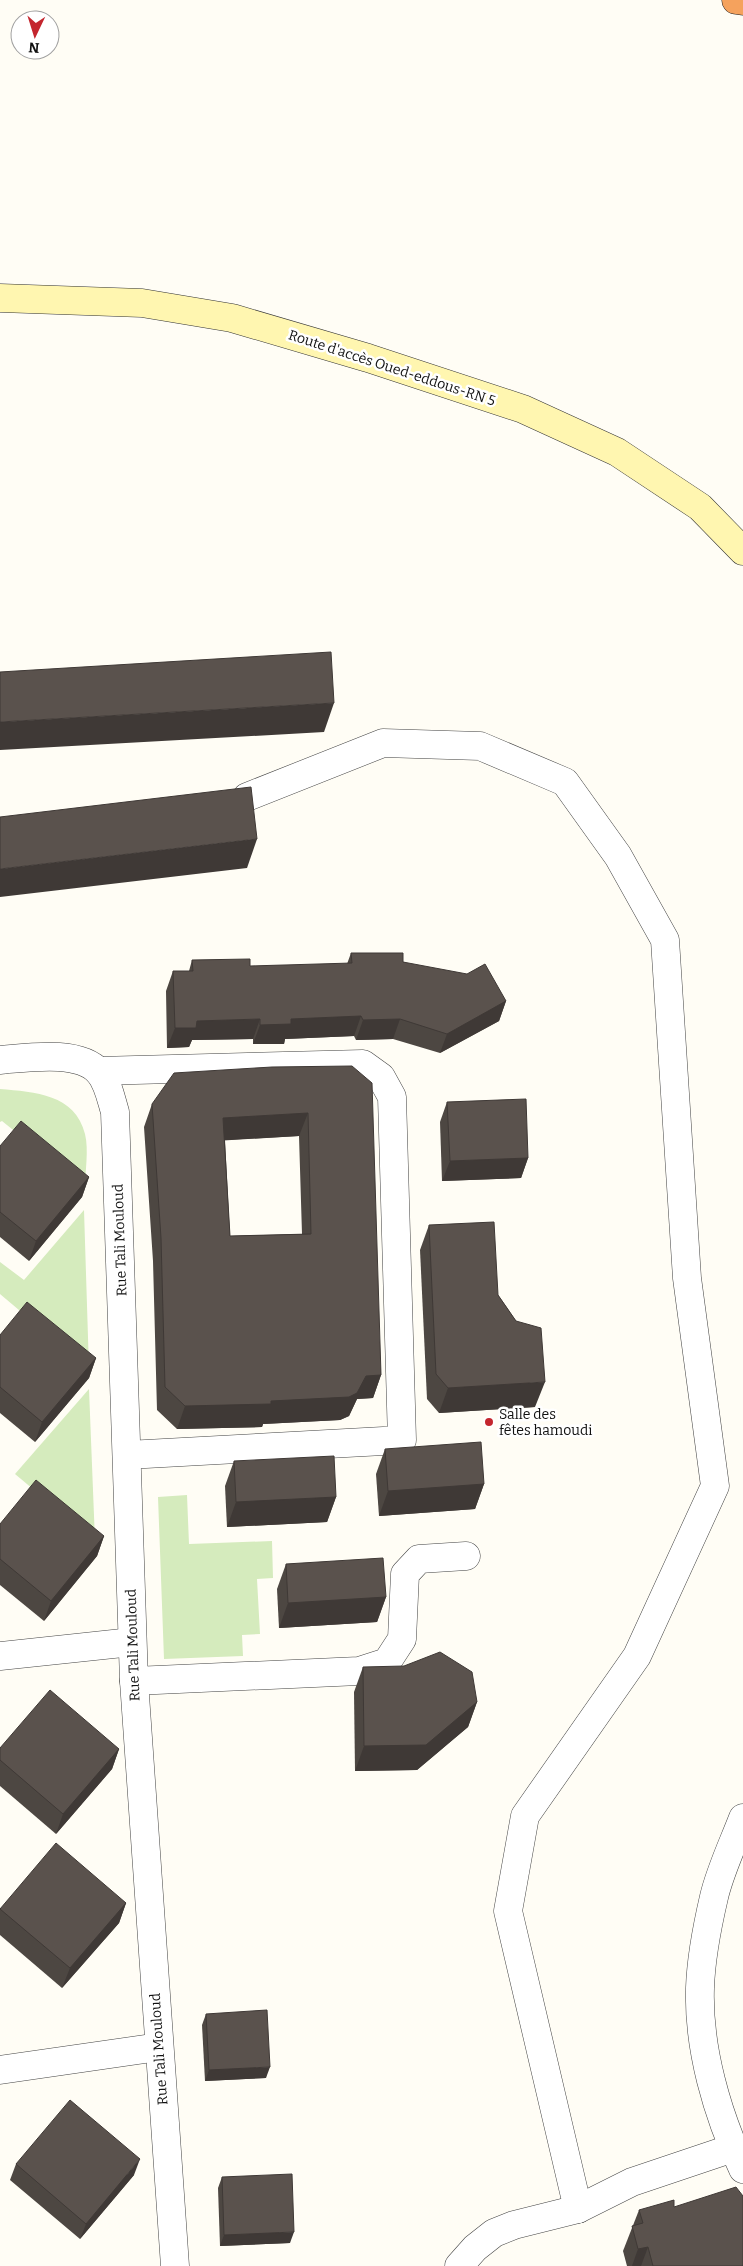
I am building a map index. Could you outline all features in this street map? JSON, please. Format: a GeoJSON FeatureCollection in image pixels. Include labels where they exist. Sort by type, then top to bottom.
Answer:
{"type":"FeatureCollection","features":[{"type":"Feature","properties":{"kind":"highway"},"geometry":{"type":"LineString","coordinates":[[736,0],[743,2]]}},
{"type":"Feature","properties":{"kind":"main road","name":"Route d'accès Oued-eddous-RN 5"},"geometry":{"type":"LineString","coordinates":[[0,298],[142,303],[232,318],[368,358],[523,409],[617,452],[700,508],[743,551]]}},
{"type":"Feature","properties":{"kind":"street"},"geometry":{"type":"LineString","coordinates":[[247,797],[383,743],[480,746],[565,782],[618,856],[665,940],[687,1278],[715,1486],[637,1656],[525,1816],[508,1911],[578,2209]]}},
{"type":"Feature","properties":{"kind":"street"},"geometry":{"type":"LineString","coordinates":[[0,1060],[57,1056],[82,1061],[98,1071],[363,1064],[382,1077],[392,1098],[402,1440],[127,1455]]}},
{"type":"Feature","properties":{"kind":"street","name":"Rue Tali Mouloud"},"geometry":{"type":"LineString","coordinates":[[98,1071],[110,1092],[115,1112],[132,1642],[175,2266]]}},
{"type":"Feature","properties":{"kind":"street"},"geometry":{"type":"LineString","coordinates":[[134,1680],[359,1671],[387,1662],[402,1639],[404,1574],[419,1559],[466,1556]]}},
{"type":"Feature","properties":{"kind":"street"},"geometry":{"type":"LineString","coordinates":[[0,1656],[132,1642]]}},
{"type":"Feature","properties":{"kind":"street"},"geometry":{"type":"LineString","coordinates":[[459,2266],[475,2248],[494,2233],[514,2225],[578,2209],[632,2182],[738,2158],[709,2068],[703,2032],[700,1988],[704,1947],[714,1895],[743,1818]]}},
{"type":"Feature","properties":{"kind":"street"},"geometry":{"type":"LineString","coordinates":[[0,2070],[159,2047]]}},
{"type":"Feature","properties":{"kind":"green space"},"geometry":{"type":"Polygon","coordinates":[[[0,1089],[40,1094],[63,1103],[72,1111],[80,1121],[85,1134],[87,1154],[85,1188],[2,1121],[0,1122],[0,1089]]]}},
{"type":"Feature","properties":{"kind":"green space"},"geometry":{"type":"Polygon","coordinates":[[[84,1210],[89,1369],[0,1294],[0,1262],[24,1280],[84,1210]]]}},
{"type":"Feature","properties":{"kind":"green space"},"geometry":{"type":"Polygon","coordinates":[[[89,1389],[95,1541],[15,1474],[89,1389]]]}},
{"type":"Feature","properties":{"kind":"green space"},"geometry":{"type":"Polygon","coordinates":[[[187,1495],[189,1544],[272,1541],[273,1578],[257,1579],[260,1634],[242,1635],[243,1656],[164,1659],[158,1497],[187,1495]]]}},
{"type":"Feature","properties":{"kind":"building"},"geometry":{"type":"Polygon","coordinates":[[[331,652],[334,703],[0,722],[0,672],[331,652]]]}},
{"type":"Feature","properties":{"kind":"building"},"geometry":{"type":"Polygon","coordinates":[[[251,787],[257,839],[0,869],[0,817],[251,787]]]}},
{"type":"Feature","properties":{"kind":"building"},"geometry":{"type":"Polygon","coordinates":[[[351,953],[403,953],[403,962],[467,974],[485,964],[506,1001],[447,1034],[400,1019],[363,1020],[361,1016],[291,1019],[291,1024],[260,1025],[260,1019],[197,1021],[196,1028],[175,1028],[173,971],[193,971],[192,960],[250,959],[250,966],[352,963],[351,953]]]}},
{"type":"Feature","properties":{"kind":"building"},"geometry":{"type":"Polygon","coordinates":[[[352,1066],[372,1083],[381,1375],[366,1376],[357,1393],[349,1397],[271,1401],[271,1404],[185,1406],[165,1387],[161,1238],[152,1104],[174,1073],[272,1067],[352,1066]],[[308,1113],[223,1118],[230,1236],[311,1234],[308,1113]]]}},
{"type":"Feature","properties":{"kind":"building"},"geometry":{"type":"Polygon","coordinates":[[[526,1099],[528,1158],[450,1161],[447,1102],[526,1099]]]}},
{"type":"Feature","properties":{"kind":"building"},"geometry":{"type":"Polygon","coordinates":[[[21,1121],[89,1177],[36,1241],[0,1212],[0,1146],[21,1121]]]}},
{"type":"Feature","properties":{"kind":"building"},"geometry":{"type":"Polygon","coordinates":[[[494,1222],[498,1295],[516,1321],[541,1328],[545,1382],[448,1388],[436,1374],[429,1225],[494,1222]]]}},
{"type":"Feature","properties":{"kind":"building"},"geometry":{"type":"Polygon","coordinates":[[[27,1302],[96,1358],[42,1422],[0,1387],[0,1335],[27,1302]]]}},
{"type":"Feature","properties":{"kind":"building"},"geometry":{"type":"Polygon","coordinates":[[[481,1442],[484,1484],[388,1491],[385,1449],[481,1442]]]}},
{"type":"Feature","properties":{"kind":"building"},"geometry":{"type":"Polygon","coordinates":[[[334,1456],[336,1497],[236,1502],[234,1461],[334,1456]]]}},
{"type":"Feature","properties":{"kind":"building"},"geometry":{"type":"Polygon","coordinates":[[[36,1480],[104,1536],[51,1601],[0,1559],[0,1524],[36,1480]]]}},
{"type":"Feature","properties":{"kind":"building"},"geometry":{"type":"Polygon","coordinates":[[[383,1558],[386,1597],[288,1603],[286,1564],[383,1558]]]}},
{"type":"Feature","properties":{"kind":"building"},"geometry":{"type":"Polygon","coordinates":[[[440,1652],[472,1672],[477,1702],[426,1745],[364,1746],[363,1667],[404,1666],[440,1652]]]}},
{"type":"Feature","properties":{"kind":"building"},"geometry":{"type":"Polygon","coordinates":[[[50,1690],[119,1749],[63,1814],[0,1760],[0,1748],[50,1690]]]}},
{"type":"Feature","properties":{"kind":"building"},"geometry":{"type":"Polygon","coordinates":[[[56,1843],[126,1903],[70,1968],[0,1909],[56,1843]]]}},
{"type":"Feature","properties":{"kind":"building"},"geometry":{"type":"Polygon","coordinates":[[[267,2010],[270,2067],[209,2070],[206,2014],[267,2010]]]}},
{"type":"Feature","properties":{"kind":"building"},"geometry":{"type":"Polygon","coordinates":[[[70,2100],[140,2159],[86,2224],[16,2164],[70,2100]]]}},
{"type":"Feature","properties":{"kind":"building"},"geometry":{"type":"Polygon","coordinates":[[[292,2174],[294,2232],[224,2235],[222,2177],[292,2174]]]}},
{"type":"Feature","properties":{"kind":"building"},"geometry":{"type":"Polygon","coordinates":[[[736,2187],[743,2196],[743,2266],[653,2266],[648,2247],[638,2249],[632,2226],[643,2223],[639,2210],[674,2200],[674,2207],[736,2187]]]}},
{"type":"Feature","properties":{"kind":"place","name":"Salle des fêtes hamoudi"},"geometry":{"type":"Point","coordinates":[489,1422]}}]}
